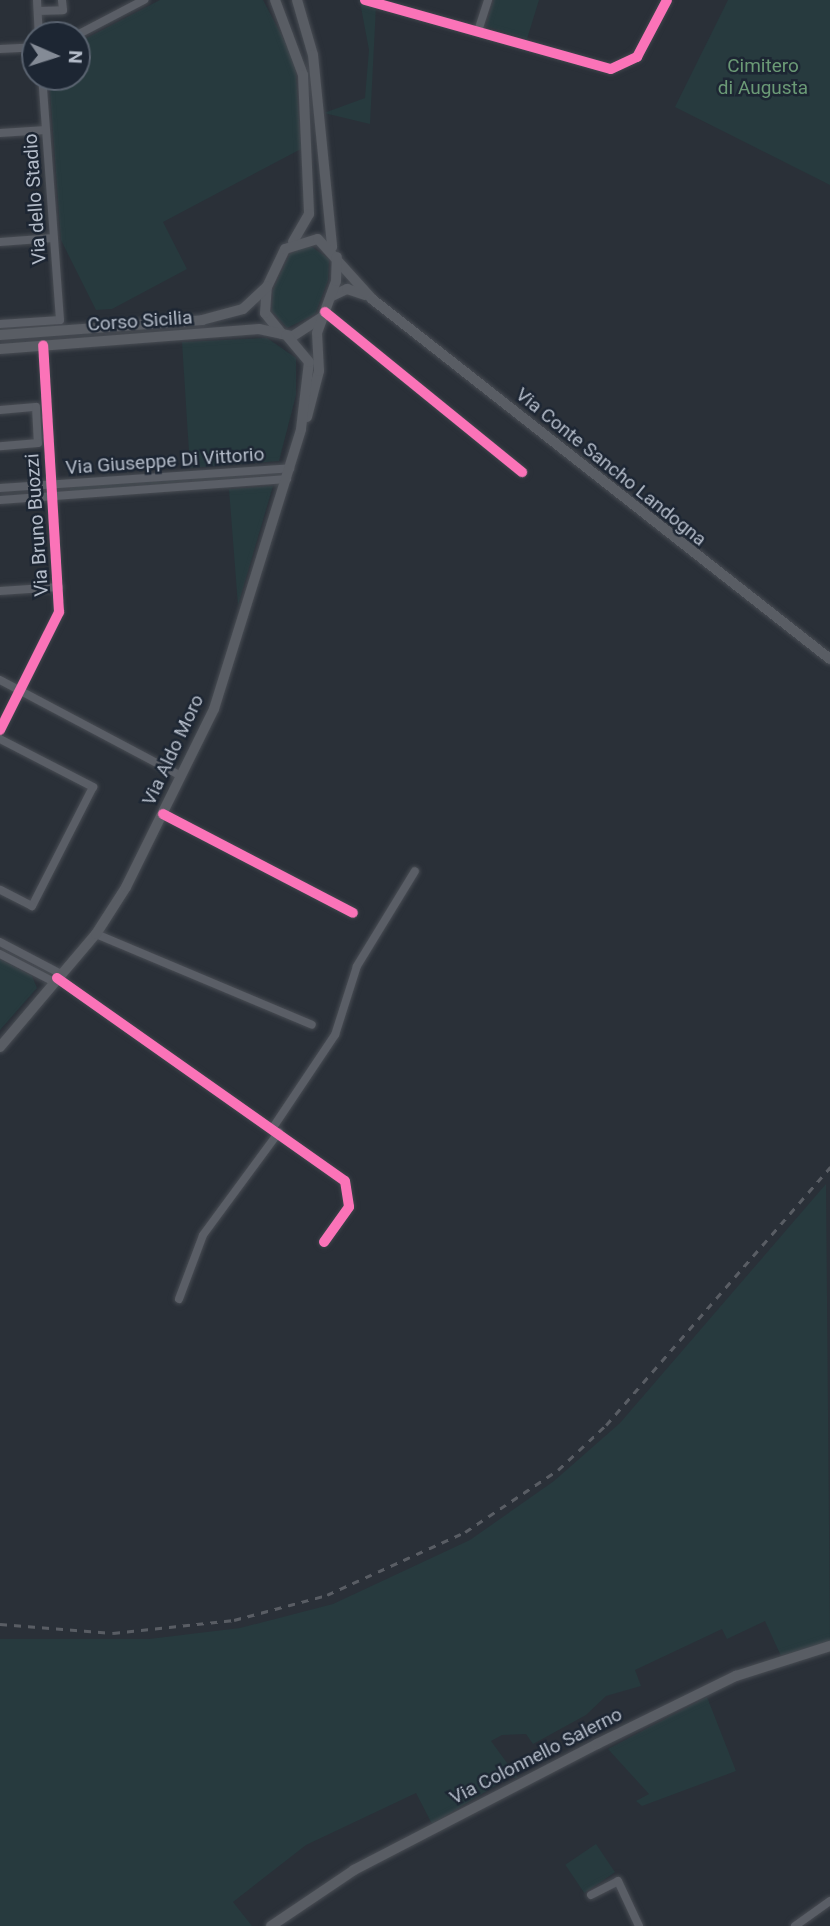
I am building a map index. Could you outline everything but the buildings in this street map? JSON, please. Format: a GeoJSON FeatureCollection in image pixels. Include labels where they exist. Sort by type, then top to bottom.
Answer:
{"type":"FeatureCollection","features":[{"type":"Feature","properties":{"kind":"main road"},"geometry":{"type":"LineString","coordinates":[[275,0],[303,75],[309,214],[267,287],[265,313],[309,362],[301,429]]}},
{"type":"Feature","properties":{"kind":"main road"},"geometry":{"type":"LineString","coordinates":[[297,0],[313,55],[334,252],[332,296],[324,315],[313,404],[301,429]]}},
{"type":"Feature","properties":{"kind":"main road"},"geometry":{"type":"LineString","coordinates":[[293,242],[310,237],[334,252]]}},
{"type":"Feature","properties":{"kind":"main road","name":"Via Conte Sancho Landogna"},"geometry":{"type":"LineString","coordinates":[[334,252],[372,299],[830,659]]}},
{"type":"Feature","properties":{"kind":"main road","name":"Corso Sicilia"},"geometry":{"type":"LineString","coordinates":[[0,335],[202,320],[243,309],[267,287]]}},
{"type":"Feature","properties":{"kind":"main road"},"geometry":{"type":"LineString","coordinates":[[332,296],[354,289],[372,299]]}},
{"type":"Feature","properties":{"kind":"main road"},"geometry":{"type":"LineString","coordinates":[[284,335],[310,330],[324,315]]}},
{"type":"Feature","properties":{"kind":"main road","name":"Corso Sicilia"},"geometry":{"type":"LineString","coordinates":[[0,349],[259,329],[284,335]]}},
{"type":"Feature","properties":{"kind":"main road","name":"Via Aldo Moro"},"geometry":{"type":"LineString","coordinates":[[0,1047],[96,934],[163,814],[214,709],[301,429]]}},
{"type":"Feature","properties":{"kind":"main road","name":"Via Colonnello Salerno"},"geometry":{"type":"LineString","coordinates":[[271,1926],[354,1870],[597,1744],[736,1676],[830,1646]]}},
{"type":"Feature","properties":{"kind":"street"},"geometry":{"type":"LineString","coordinates":[[37,0],[38,21]]}},
{"type":"Feature","properties":{"kind":"street"},"geometry":{"type":"LineString","coordinates":[[38,11],[62,10],[62,0]]}},
{"type":"Feature","properties":{"kind":"street"},"geometry":{"type":"LineString","coordinates":[[91,28],[144,0]]}},
{"type":"Feature","properties":{"kind":"street"},"geometry":{"type":"LineString","coordinates":[[365,0],[611,69],[637,57],[667,0]]}},
{"type":"Feature","properties":{"kind":"street"},"geometry":{"type":"LineString","coordinates":[[478,31],[488,0]]}},
{"type":"Feature","properties":{"kind":"street"},"geometry":{"type":"LineString","coordinates":[[0,49],[21,48]]}},
{"type":"Feature","properties":{"kind":"street","name":"Via dello Stadio"},"geometry":{"type":"LineString","coordinates":[[18,323],[60,320],[43,91]]}},
{"type":"Feature","properties":{"kind":"street"},"geometry":{"type":"LineString","coordinates":[[0,133],[46,130]]}},
{"type":"Feature","properties":{"kind":"street"},"geometry":{"type":"LineString","coordinates":[[0,242],[54,238]]}},
{"type":"Feature","properties":{"kind":"street"},"geometry":{"type":"LineString","coordinates":[[324,315],[522,471]]}},
{"type":"Feature","properties":{"kind":"street"},"geometry":{"type":"LineString","coordinates":[[0,335],[18,323]]}},
{"type":"Feature","properties":{"kind":"street"},"geometry":{"type":"LineString","coordinates":[[0,324],[18,323]]}},
{"type":"Feature","properties":{"kind":"street","name":"Via Bruno Buozzi"},"geometry":{"type":"LineString","coordinates":[[0,730],[54,627],[59,587],[43,345]]}},
{"type":"Feature","properties":{"kind":"street"},"geometry":{"type":"LineString","coordinates":[[0,410],[36,407],[38,443],[0,446]]}},
{"type":"Feature","properties":{"kind":"street","name":"Via Giuseppe Di Vittorio"},"geometry":{"type":"LineString","coordinates":[[0,488],[288,473]]}},
{"type":"Feature","properties":{"kind":"street","name":"Via Giuseppe Di Vittorio"},"geometry":{"type":"LineString","coordinates":[[0,500],[288,473]]}},
{"type":"Feature","properties":{"kind":"street"},"geometry":{"type":"LineString","coordinates":[[0,591],[59,587]]}},
{"type":"Feature","properties":{"kind":"street"},"geometry":{"type":"LineString","coordinates":[[0,680],[181,776]]}},
{"type":"Feature","properties":{"kind":"street"},"geometry":{"type":"LineString","coordinates":[[0,739],[93,787],[32,906],[0,890]]}},
{"type":"Feature","properties":{"kind":"street"},"geometry":{"type":"LineString","coordinates":[[163,814],[353,913]]}},
{"type":"Feature","properties":{"kind":"street"},"geometry":{"type":"LineString","coordinates":[[179,1299],[203,1235],[277,1129],[335,1035],[357,966],[415,871]]}},
{"type":"Feature","properties":{"kind":"street"},"geometry":{"type":"LineString","coordinates":[[96,934],[312,1025]]}},
{"type":"Feature","properties":{"kind":"street"},"geometry":{"type":"LineString","coordinates":[[0,942],[58,978],[277,1129],[350,1188],[349,1207],[324,1242]]}},
{"type":"Feature","properties":{"kind":"street"},"geometry":{"type":"LineString","coordinates":[[0,954],[58,978]]}},
{"type":"Feature","properties":{"kind":"street"},"geometry":{"type":"LineString","coordinates":[[591,1895],[618,1881],[639,1926]]}},
{"type":"Feature","properties":{"kind":"street"},"geometry":{"type":"LineString","coordinates":[[795,1926],[830,1901]]}},
{"type":"Feature","properties":{"kind":"green space"},"geometry":{"type":"Polygon","coordinates":[[[160,0],[263,0],[295,61],[301,149],[163,222],[187,269],[112,309],[96,310],[61,240],[50,91],[91,91],[91,36],[160,0]]]}},
{"type":"Feature","properties":{"kind":"green space"},"geometry":{"type":"Polygon","coordinates":[[[494,0],[539,0],[527,39],[486,26],[494,0]]]}},
{"type":"Feature","properties":{"kind":"green space","name":"Cimitero di Augusta"},"geometry":{"type":"Polygon","coordinates":[[[728,0],[830,0],[830,185],[675,107],[728,0]]]}},
{"type":"Feature","properties":{"kind":"green space"},"geometry":{"type":"Polygon","coordinates":[[[360,2],[376,6],[370,124],[324,113],[365,98],[369,50],[360,2]]]}},
{"type":"Feature","properties":{"kind":"green space"},"geometry":{"type":"Polygon","coordinates":[[[309,245],[329,259],[328,280],[315,314],[287,328],[272,311],[273,290],[290,254],[309,245]]]}},
{"type":"Feature","properties":{"kind":"green space"},"geometry":{"type":"Polygon","coordinates":[[[267,338],[296,358],[296,395],[279,461],[190,468],[182,342],[267,338]]]}},
{"type":"Feature","properties":{"kind":"green space"},"geometry":{"type":"Polygon","coordinates":[[[275,474],[73,491],[69,490],[72,487],[275,474]]]}},
{"type":"Feature","properties":{"kind":"green space"},"geometry":{"type":"Polygon","coordinates":[[[273,486],[238,605],[229,489],[273,486]]]}},
{"type":"Feature","properties":{"kind":"green space"},"geometry":{"type":"Polygon","coordinates":[[[0,959],[32,976],[37,988],[0,1030],[0,959]]]}},
{"type":"Feature","properties":{"kind":"green space"},"geometry":{"type":"Polygon","coordinates":[[[826,1184],[830,1641],[781,1656],[765,1621],[727,1639],[722,1629],[635,1670],[641,1686],[606,1696],[586,1715],[533,1744],[526,1734],[502,1735],[491,1741],[518,1778],[510,1777],[432,1824],[416,1793],[306,1845],[233,1902],[252,1926],[0,1926],[0,1639],[149,1639],[240,1628],[333,1604],[470,1540],[554,1481],[620,1423],[826,1184]]]}},
{"type":"Feature","properties":{"kind":"green space"},"geometry":{"type":"Polygon","coordinates":[[[707,1697],[736,1771],[642,1806],[636,1801],[649,1794],[608,1749],[707,1697]]]}},
{"type":"Feature","properties":{"kind":"green space"},"geometry":{"type":"Polygon","coordinates":[[[596,1844],[615,1872],[584,1893],[565,1865],[596,1844]]]}},
{"type":"Feature","properties":{"kind":"railway"},"geometry":{"type":"LineString","coordinates":[[0,1624],[113,1633],[234,1620],[327,1595],[465,1532],[558,1470],[606,1425],[830,1167]]}},
{"type":"Feature","properties":{"kind":"cycle path"},"geometry":{"type":"LineString","coordinates":[[365,0],[611,69],[637,57],[667,0]]}},
{"type":"Feature","properties":{"kind":"cycle path"},"geometry":{"type":"LineString","coordinates":[[325,312],[522,472]]}},
{"type":"Feature","properties":{"kind":"cycle path"},"geometry":{"type":"LineString","coordinates":[[0,730],[59,612],[43,345]]}},
{"type":"Feature","properties":{"kind":"cycle path"},"geometry":{"type":"LineString","coordinates":[[163,814],[353,913]]}},
{"type":"Feature","properties":{"kind":"cycle path"},"geometry":{"type":"LineString","coordinates":[[57,978],[345,1181],[349,1207],[324,1242]]}}]}
